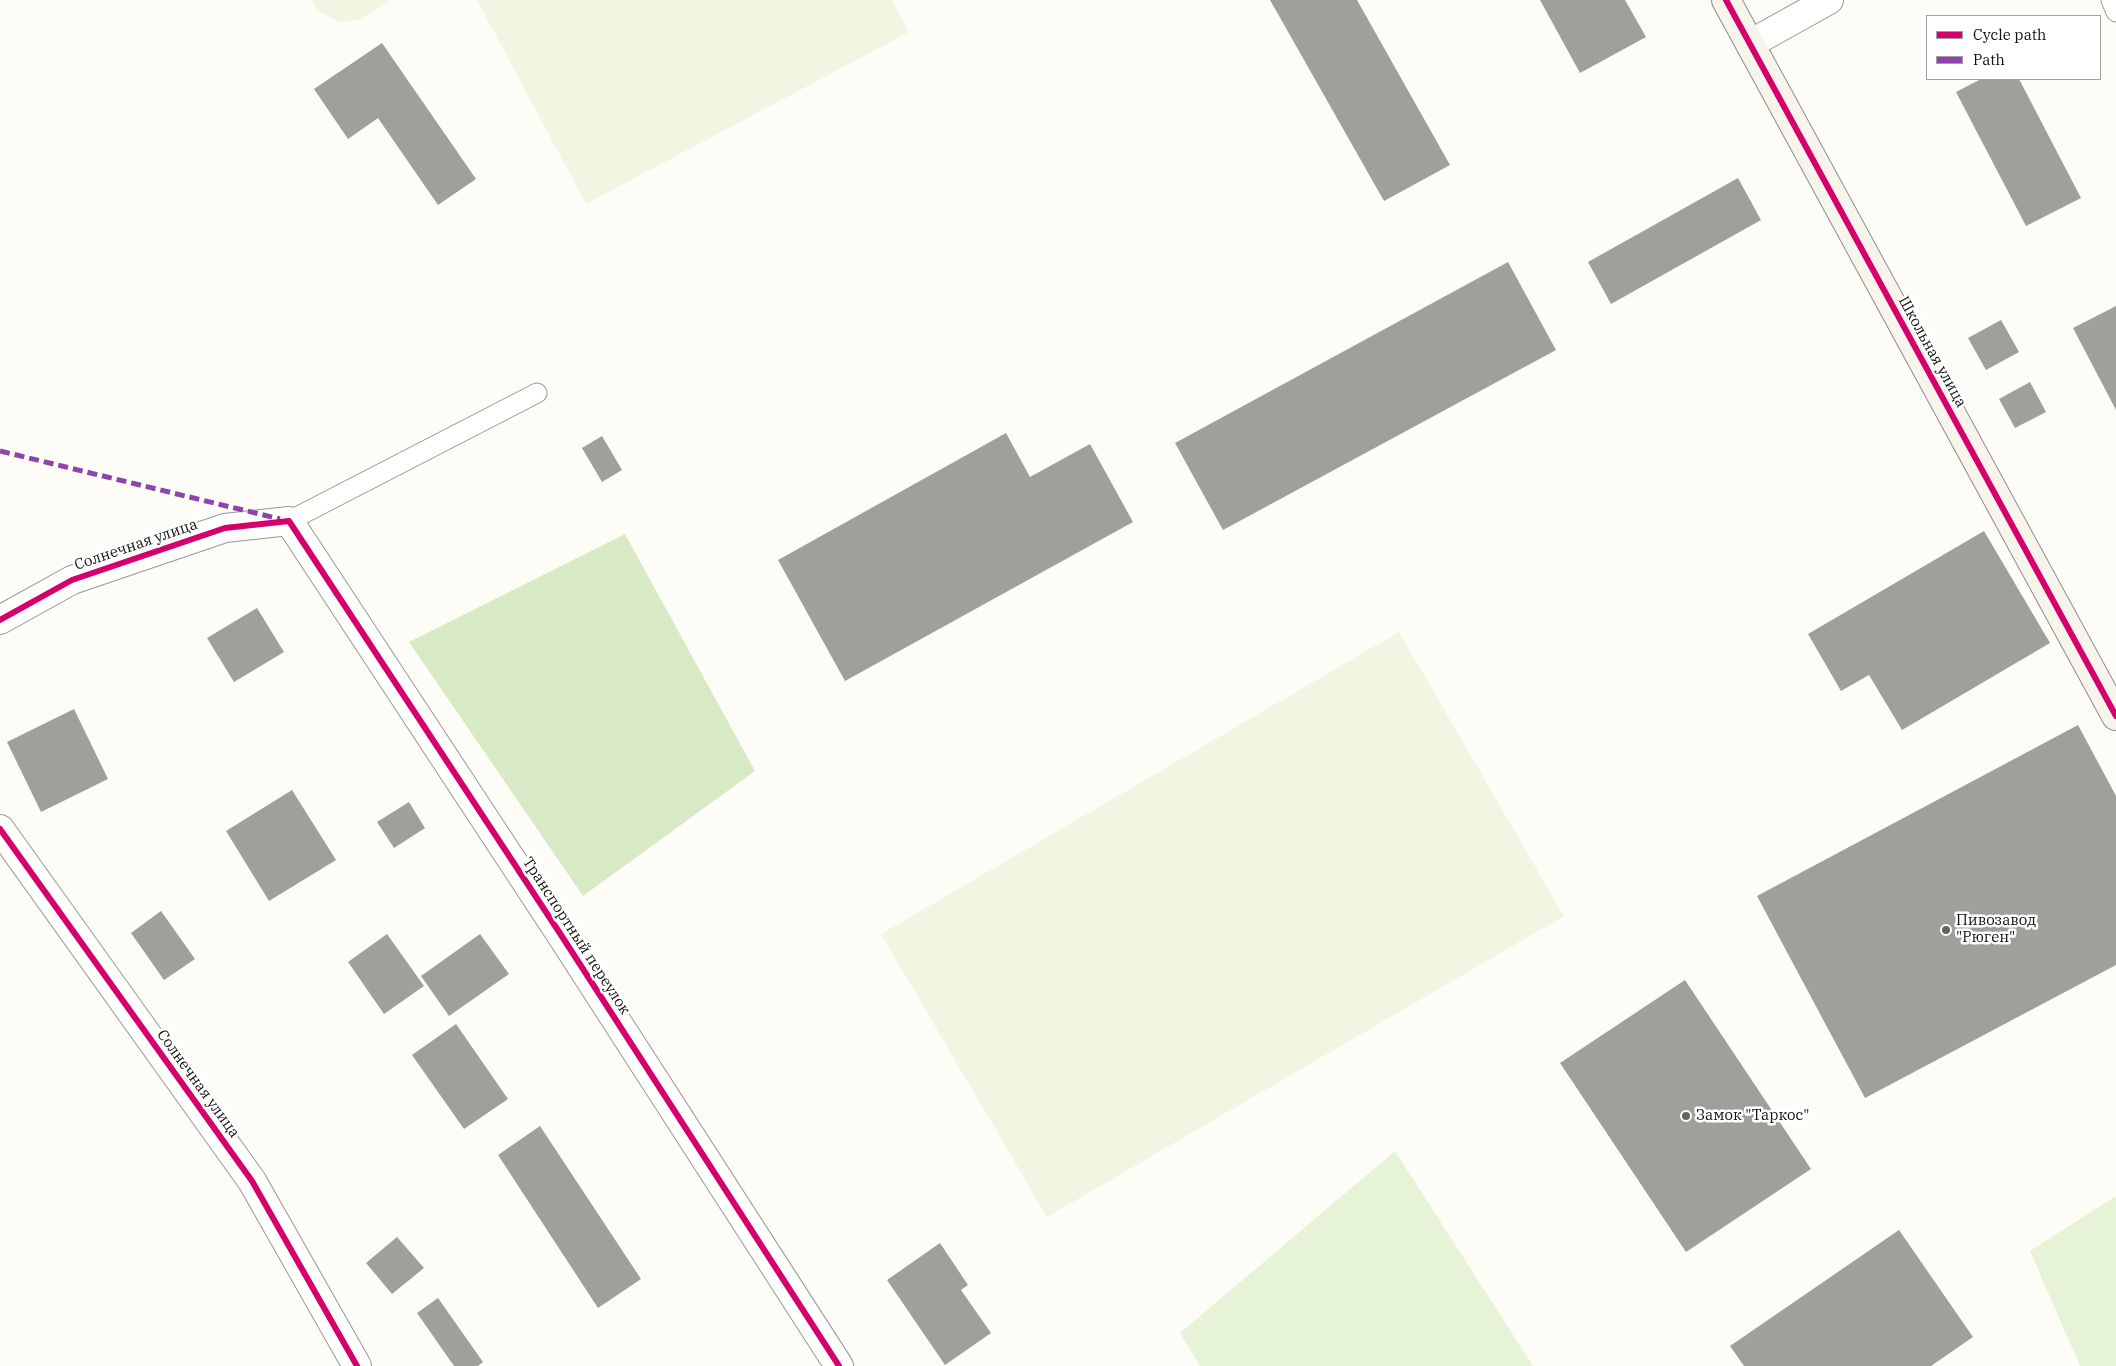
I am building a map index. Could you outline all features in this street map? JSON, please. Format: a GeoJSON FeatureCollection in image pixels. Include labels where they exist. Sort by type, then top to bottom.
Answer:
{"type":"FeatureCollection","features":[{"type":"Feature","properties":{"kind":"street","name":"Школьная улица"},"geometry":{"type":"LineString","coordinates":[[1726,0],[2109,685],[2116,716]]}},
{"type":"Feature","properties":{"kind":"street"},"geometry":{"type":"LineString","coordinates":[[1750,44],[1829,0]]}},
{"type":"Feature","properties":{"kind":"street","name":"Солнечная улица"},"geometry":{"type":"LineString","coordinates":[[0,620],[72,580],[225,528],[289,521]]}},
{"type":"Feature","properties":{"kind":"street","name":"Транспортный переулок"},"geometry":{"type":"LineString","coordinates":[[289,521],[568,946],[839,1366]]}},
{"type":"Feature","properties":{"kind":"street","name":"Солнечная улица"},"geometry":{"type":"LineString","coordinates":[[0,829],[252,1181],[357,1366]]}},
{"type":"Feature","properties":{"kind":"lane"},"geometry":{"type":"LineString","coordinates":[[2111,0],[2116,12]]}},
{"type":"Feature","properties":{"kind":"lane"},"geometry":{"type":"LineString","coordinates":[[289,521],[537,393]]}},
{"type":"Feature","properties":{"kind":"green space"},"geometry":{"type":"Polygon","coordinates":[[[312,0],[391,0],[360,20],[339,22],[316,9],[312,0]]]}},
{"type":"Feature","properties":{"kind":"green space"},"geometry":{"type":"Polygon","coordinates":[[[477,0],[892,0],[909,32],[586,204],[477,0]]]}},
{"type":"Feature","properties":{"kind":"green space"},"geometry":{"type":"Polygon","coordinates":[[[625,534],[755,771],[583,896],[409,642],[625,534]]]}},
{"type":"Feature","properties":{"kind":"green space"},"geometry":{"type":"Polygon","coordinates":[[[1399,632],[1564,916],[1047,1217],[881,934],[1399,632]]]}},
{"type":"Feature","properties":{"kind":"green space"},"geometry":{"type":"Polygon","coordinates":[[[1395,1151],[1533,1366],[1200,1366],[1180,1333],[1395,1151]]]}},
{"type":"Feature","properties":{"kind":"green space"},"geometry":{"type":"Polygon","coordinates":[[[2116,1196],[2116,1366],[2080,1366],[2030,1251],[2116,1196]]]}},
{"type":"Feature","properties":{"kind":"building"},"geometry":{"type":"Polygon","coordinates":[[[1270,0],[1357,0],[1450,165],[1384,201],[1270,0]]]}},
{"type":"Feature","properties":{"kind":"building"},"geometry":{"type":"Polygon","coordinates":[[[1540,0],[1625,0],[1646,37],[1580,73],[1540,0]]]}},
{"type":"Feature","properties":{"kind":"building"},"geometry":{"type":"Polygon","coordinates":[[[382,43],[476,179],[438,205],[378,118],[348,139],[314,89],[382,43]]]}},
{"type":"Feature","properties":{"kind":"building"},"geometry":{"type":"Polygon","coordinates":[[[1979,80],[2020,80],[2081,198],[2026,226],[1956,92],[1979,80]]]}},
{"type":"Feature","properties":{"kind":"building"},"geometry":{"type":"Polygon","coordinates":[[[1738,178],[1761,220],[1611,304],[1588,262],[1738,178]]]}},
{"type":"Feature","properties":{"kind":"building"},"geometry":{"type":"Polygon","coordinates":[[[1508,262],[1556,350],[1223,530],[1175,443],[1508,262]]]}},
{"type":"Feature","properties":{"kind":"building"},"geometry":{"type":"Polygon","coordinates":[[[2116,306],[2116,410],[2073,328],[2116,306]]]}},
{"type":"Feature","properties":{"kind":"building"},"geometry":{"type":"Polygon","coordinates":[[[2001,320],[2019,352],[1986,370],[1968,338],[2001,320]]]}},
{"type":"Feature","properties":{"kind":"building"},"geometry":{"type":"Polygon","coordinates":[[[2030,382],[2046,412],[2015,428],[1999,399],[2030,382]]]}},
{"type":"Feature","properties":{"kind":"building"},"geometry":{"type":"Polygon","coordinates":[[[1006,433],[1030,477],[1090,444],[1133,522],[845,681],[778,560],[1006,433]]]}},
{"type":"Feature","properties":{"kind":"building"},"geometry":{"type":"Polygon","coordinates":[[[602,436],[622,470],[602,482],[582,448],[602,436]]]}},
{"type":"Feature","properties":{"kind":"building"},"geometry":{"type":"Polygon","coordinates":[[[1984,531],[2050,643],[1902,730],[1869,675],[1841,691],[1808,634],[1984,531]]]}},
{"type":"Feature","properties":{"kind":"building"},"geometry":{"type":"Polygon","coordinates":[[[257,608],[284,652],[234,682],[207,638],[257,608]]]}},
{"type":"Feature","properties":{"kind":"building"},"geometry":{"type":"Polygon","coordinates":[[[74,709],[108,779],[41,812],[7,742],[74,709]]]}},
{"type":"Feature","properties":{"kind":"building","name":"Пивозавод \"Рюген\""},"geometry":{"type":"Polygon","coordinates":[[[2078,725],[2116,796],[2116,965],[1865,1098],[1757,896],[2078,725]]]}},
{"type":"Feature","properties":{"kind":"building"},"geometry":{"type":"Polygon","coordinates":[[[292,790],[336,860],[269,901],[226,831],[292,790]]]}},
{"type":"Feature","properties":{"kind":"building"},"geometry":{"type":"Polygon","coordinates":[[[409,802],[425,828],[394,848],[377,822],[409,802]]]}},
{"type":"Feature","properties":{"kind":"building"},"geometry":{"type":"Polygon","coordinates":[[[161,911],[195,959],[164,980],[131,933],[161,911]]]}},
{"type":"Feature","properties":{"kind":"building"},"geometry":{"type":"Polygon","coordinates":[[[387,934],[424,986],[384,1014],[348,962],[387,934]]]}},
{"type":"Feature","properties":{"kind":"building"},"geometry":{"type":"Polygon","coordinates":[[[480,934],[509,974],[449,1016],[421,976],[480,934]]]}},
{"type":"Feature","properties":{"kind":"building","name":"Замок \"Таркос\""},"geometry":{"type":"Polygon","coordinates":[[[1685,980],[1811,1169],[1686,1252],[1560,1063],[1685,980]]]}},
{"type":"Feature","properties":{"kind":"building"},"geometry":{"type":"Polygon","coordinates":[[[456,1024],[508,1099],[464,1129],[412,1055],[456,1024]]]}},
{"type":"Feature","properties":{"kind":"building"},"geometry":{"type":"Polygon","coordinates":[[[540,1126],[641,1279],[598,1308],[498,1155],[540,1126]]]}},
{"type":"Feature","properties":{"kind":"building"},"geometry":{"type":"Polygon","coordinates":[[[1899,1230],[1973,1337],[1931,1366],[1744,1366],[1730,1346],[1899,1230]]]}},
{"type":"Feature","properties":{"kind":"building"},"geometry":{"type":"Polygon","coordinates":[[[397,1237],[424,1268],[392,1294],[366,1263],[397,1237]]]}},
{"type":"Feature","properties":{"kind":"building"},"geometry":{"type":"Polygon","coordinates":[[[940,1243],[968,1285],[961,1290],[991,1333],[945,1365],[887,1280],[940,1243]]]}},
{"type":"Feature","properties":{"kind":"building"},"geometry":{"type":"Polygon","coordinates":[[[438,1298],[483,1362],[478,1366],[454,1366],[417,1313],[438,1298]]]}},
{"type":"Feature","properties":{"kind":"marked path"},"geometry":{"type":"LineString","coordinates":[[0,451],[280,519]]}},
{"type":"Feature","properties":{"kind":"cycle path"},"geometry":{"type":"LineString","coordinates":[[1726,0],[2116,716]]}},
{"type":"Feature","properties":{"kind":"cycle path"},"geometry":{"type":"LineString","coordinates":[[0,620],[72,580],[225,528],[289,521],[563,938],[839,1366]]}},
{"type":"Feature","properties":{"kind":"cycle path"},"geometry":{"type":"LineString","coordinates":[[0,829],[252,1181],[357,1366]]}},
{"type":"Feature","properties":{"kind":"place","name":"Пивозавод \"Рюген\""},"geometry":{"type":"Point","coordinates":[1946,930]}},
{"type":"Feature","properties":{"kind":"place","name":"Замок \"Таркос\""},"geometry":{"type":"Point","coordinates":[1686,1116]}}]}
